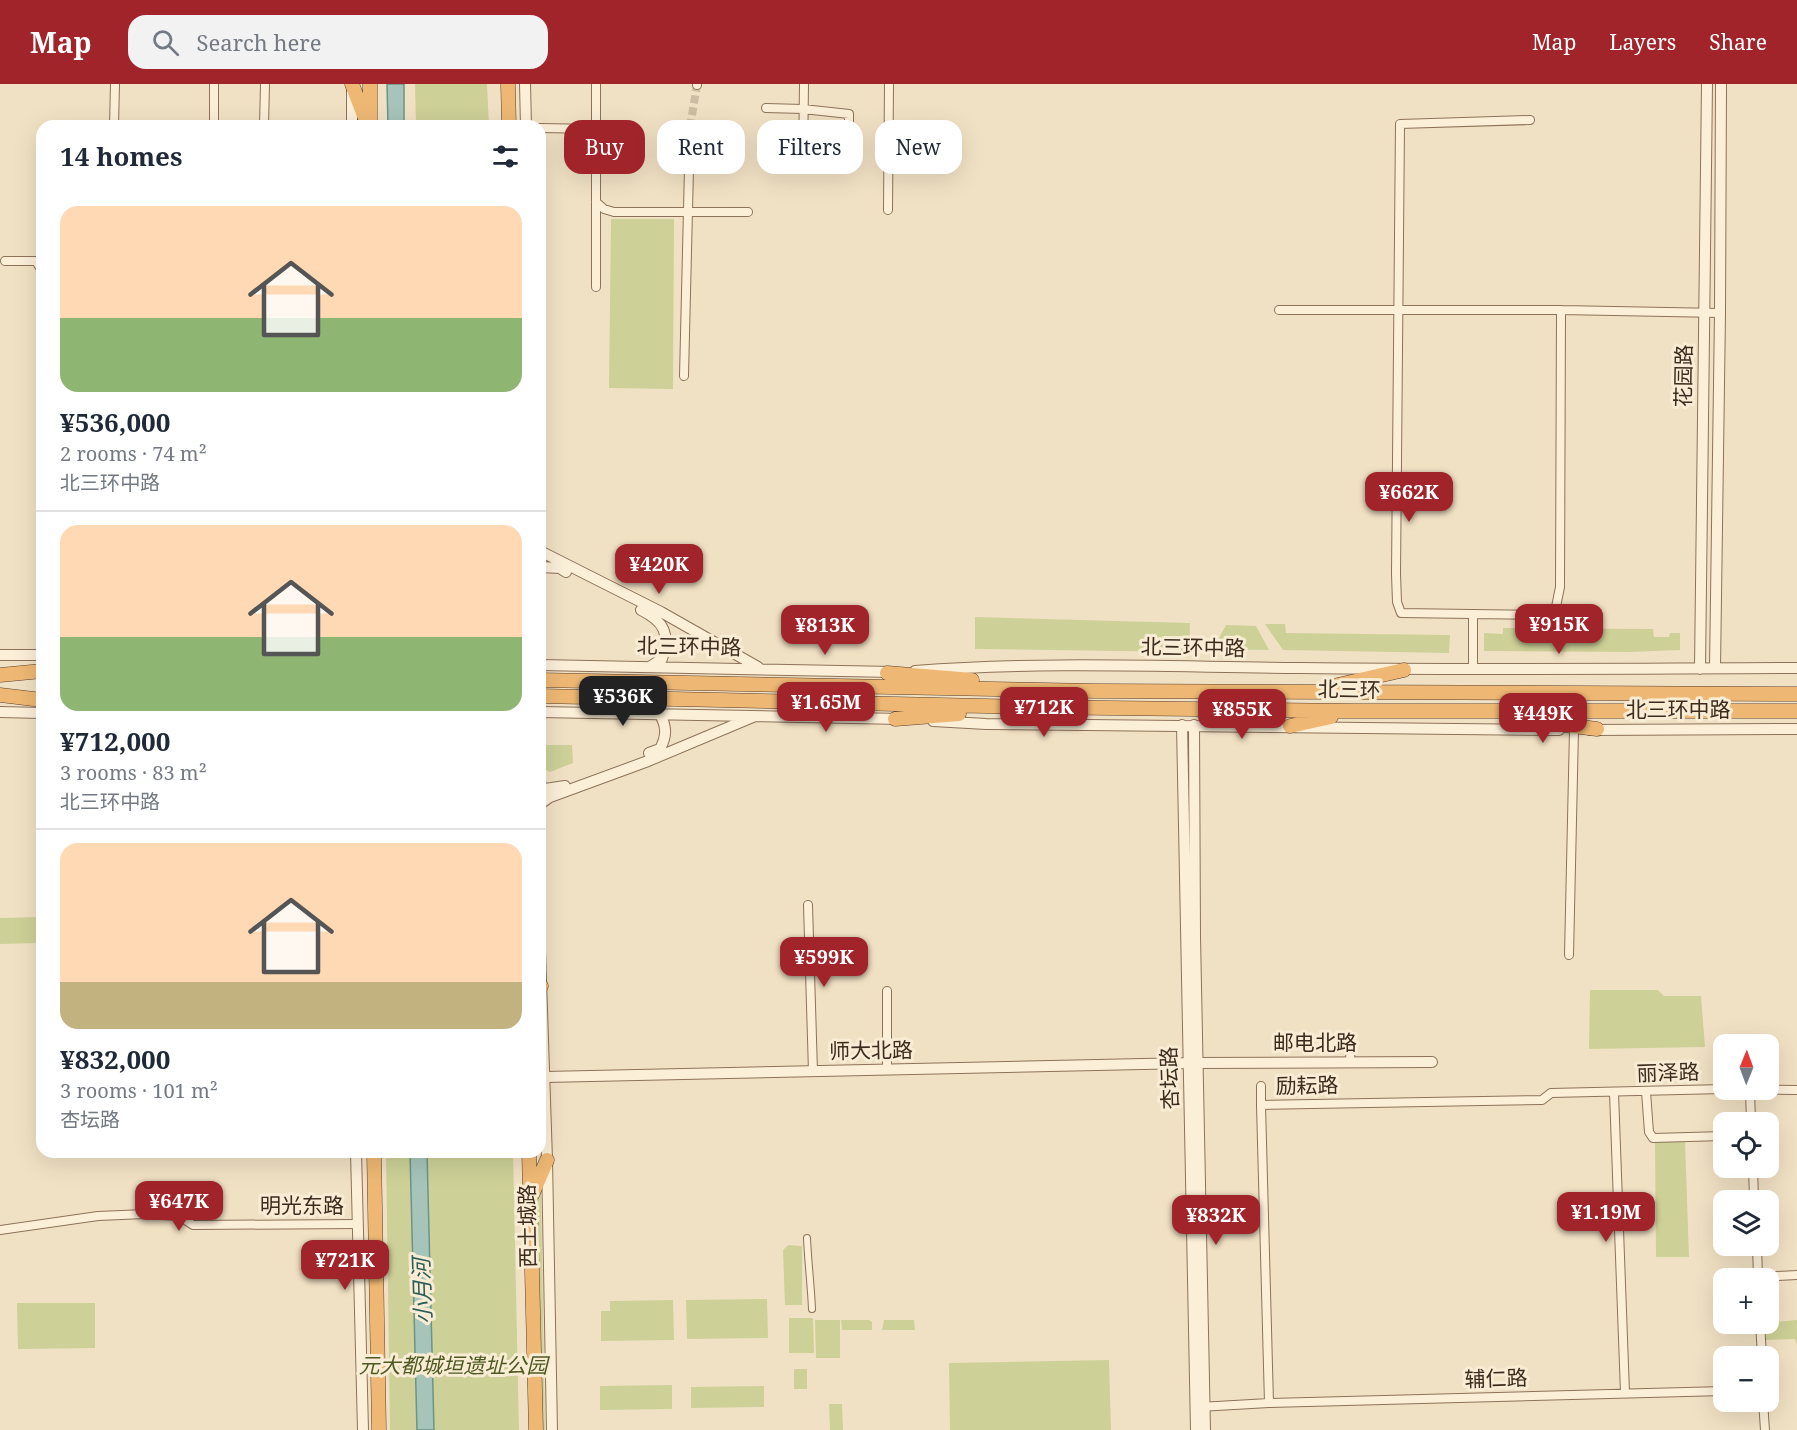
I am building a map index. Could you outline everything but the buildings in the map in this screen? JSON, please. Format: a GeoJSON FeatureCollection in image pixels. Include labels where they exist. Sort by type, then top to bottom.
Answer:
{"type":"FeatureCollection","features":[{"type":"Feature","properties":{"kind":"highway"},"geometry":{"type":"LineString","coordinates":[[352,84],[367,120]]}},
{"type":"Feature","properties":{"kind":"highway"},"geometry":{"type":"LineString","coordinates":[[369,120],[370,84]]}},
{"type":"Feature","properties":{"kind":"highway"},"geometry":{"type":"LineString","coordinates":[[508,84],[509,120]]}},
{"type":"Feature","properties":{"kind":"highway"},"geometry":{"type":"LineString","coordinates":[[1306,692],[1404,670]]}},
{"type":"Feature","properties":{"kind":"highway"},"geometry":{"type":"LineString","coordinates":[[0,675],[36,673]]}},
{"type":"Feature","properties":{"kind":"highway"},"geometry":{"type":"LineString","coordinates":[[887,673],[1096,691]]}},
{"type":"Feature","properties":{"kind":"highway","name":"北三环"},"geometry":{"type":"LineString","coordinates":[[546,680],[1096,691],[1797,694]]}},
{"type":"Feature","properties":{"kind":"highway"},"geometry":{"type":"LineString","coordinates":[[0,695],[36,694]]}},
{"type":"Feature","properties":{"kind":"highway"},"geometry":{"type":"LineString","coordinates":[[0,695],[36,699]]}},
{"type":"Feature","properties":{"kind":"highway","name":"北三环"},"geometry":{"type":"LineString","coordinates":[[546,696],[1029,707],[1357,711],[1797,711]]}},
{"type":"Feature","properties":{"kind":"highway"},"geometry":{"type":"LineString","coordinates":[[895,719],[1029,707]]}},
{"type":"Feature","properties":{"kind":"highway"},"geometry":{"type":"LineString","coordinates":[[1290,726],[1357,711]]}},
{"type":"Feature","properties":{"kind":"highway"},"geometry":{"type":"LineString","coordinates":[[1463,712],[1597,729]]}},
{"type":"Feature","properties":{"kind":"highway"},"geometry":{"type":"LineString","coordinates":[[374,1158],[379,1430]]}},
{"type":"Feature","properties":{"kind":"highway","name":"西土城路"},"geometry":{"type":"LineString","coordinates":[[529,1158],[536,1430]]}},
{"type":"Feature","properties":{"kind":"highway"},"geometry":{"type":"LineString","coordinates":[[530,1200],[548,1160]]}},
{"type":"Feature","properties":{"kind":"street"},"geometry":{"type":"LineString","coordinates":[[114,120],[115,84]]}},
{"type":"Feature","properties":{"kind":"street"},"geometry":{"type":"LineString","coordinates":[[214,84],[214,120]]}},
{"type":"Feature","properties":{"kind":"street"},"geometry":{"type":"LineString","coordinates":[[264,120],[265,84]]}},
{"type":"Feature","properties":{"kind":"street"},"geometry":{"type":"LineString","coordinates":[[352,84],[352,120]]}},
{"type":"Feature","properties":{"kind":"street"},"geometry":{"type":"LineString","coordinates":[[525,84],[526,120]]}},
{"type":"Feature","properties":{"kind":"street"},"geometry":{"type":"LineString","coordinates":[[596,84],[596,120]]}},
{"type":"Feature","properties":{"kind":"street"},"geometry":{"type":"LineString","coordinates":[[766,108],[803,109],[849,114],[849,165],[803,163],[803,109],[804,84]]}},
{"type":"Feature","properties":{"kind":"street"},"geometry":{"type":"LineString","coordinates":[[888,210],[889,84]]}},
{"type":"Feature","properties":{"kind":"street","name":"花园路"},"geometry":{"type":"LineString","coordinates":[[1700,669],[1707,84]]}},
{"type":"Feature","properties":{"kind":"street","name":"花园路"},"geometry":{"type":"LineString","coordinates":[[1715,669],[1721,84]]}},
{"type":"Feature","properties":{"kind":"street"},"geometry":{"type":"LineString","coordinates":[[1530,120],[1400,124],[1395,574],[1398,610],[1404,615],[1551,615],[1555,612],[1560,587],[1562,310]]}},
{"type":"Feature","properties":{"kind":"street"},"geometry":{"type":"LineString","coordinates":[[546,128],[564,128]]}},
{"type":"Feature","properties":{"kind":"street"},"geometry":{"type":"LineString","coordinates":[[596,174],[596,287]]}},
{"type":"Feature","properties":{"kind":"street"},"geometry":{"type":"LineString","coordinates":[[684,376],[689,174]]}},
{"type":"Feature","properties":{"kind":"street"},"geometry":{"type":"LineString","coordinates":[[596,202],[614,212],[748,212]]}},
{"type":"Feature","properties":{"kind":"street"},"geometry":{"type":"LineString","coordinates":[[5,261],[36,261]]}},
{"type":"Feature","properties":{"kind":"street"},"geometry":{"type":"LineString","coordinates":[[1279,310],[1562,310],[1720,313]]}},
{"type":"Feature","properties":{"kind":"street"},"geometry":{"type":"LineString","coordinates":[[1703,396],[1719,396]]}},
{"type":"Feature","properties":{"kind":"street"},"geometry":{"type":"LineString","coordinates":[[546,554],[661,612],[760,668]]}},
{"type":"Feature","properties":{"kind":"street"},"geometry":{"type":"LineString","coordinates":[[546,567],[560,568],[652,616],[664,629],[667,642],[662,659],[650,667]]}},
{"type":"Feature","properties":{"kind":"street"},"geometry":{"type":"LineString","coordinates":[[1473,615],[1473,669]]}},
{"type":"Feature","properties":{"kind":"street"},"geometry":{"type":"LineString","coordinates":[[0,655],[36,655]]}},
{"type":"Feature","properties":{"kind":"street","name":"北三环中路"},"geometry":{"type":"LineString","coordinates":[[546,664],[887,673],[970,667],[1035,666],[1404,670],[1797,668]]}},
{"type":"Feature","properties":{"kind":"street","name":"北三环中路"},"geometry":{"type":"LineString","coordinates":[[546,711],[895,719],[986,724],[1574,730],[1797,729]]}},
{"type":"Feature","properties":{"kind":"street"},"geometry":{"type":"LineString","coordinates":[[0,712],[36,712]]}},
{"type":"Feature","properties":{"kind":"street"},"geometry":{"type":"LineString","coordinates":[[546,789],[565,786],[660,749],[666,734],[659,713]]}},
{"type":"Feature","properties":{"kind":"street"},"geometry":{"type":"LineString","coordinates":[[546,799],[648,761],[758,715]]}},
{"type":"Feature","properties":{"kind":"street","name":"杏坛路"},"geometry":{"type":"LineString","coordinates":[[1182,725],[1194,1063],[1200,1407],[1196,1430]]}},
{"type":"Feature","properties":{"kind":"street","name":"杏坛路"},"geometry":{"type":"LineString","coordinates":[[1194,725],[1194,1063]]}},
{"type":"Feature","properties":{"kind":"street"},"geometry":{"type":"LineString","coordinates":[[1569,955],[1574,730]]}},
{"type":"Feature","properties":{"kind":"street"},"geometry":{"type":"LineString","coordinates":[[808,905],[813,1072]]}},
{"type":"Feature","properties":{"kind":"street"},"geometry":{"type":"LineString","coordinates":[[887,1070],[888,991]]}},
{"type":"Feature","properties":{"kind":"street"},"geometry":{"type":"LineString","coordinates":[[1350,1036],[1350,1062]]}},
{"type":"Feature","properties":{"kind":"street","name":"邮电北路"},"geometry":{"type":"LineString","coordinates":[[1194,1063],[1432,1062]]}},
{"type":"Feature","properties":{"kind":"street","name":"师大北路"},"geometry":{"type":"LineString","coordinates":[[546,1077],[1194,1063]]}},
{"type":"Feature","properties":{"kind":"street"},"geometry":{"type":"LineString","coordinates":[[1261,1086],[1261,1105]]}},
{"type":"Feature","properties":{"kind":"street","name":"丽泽路"},"geometry":{"type":"LineString","coordinates":[[1614,1093],[1713,1089]]}},
{"type":"Feature","properties":{"kind":"street"},"geometry":{"type":"LineString","coordinates":[[1779,1090],[1797,1090]]}},
{"type":"Feature","properties":{"kind":"street"},"geometry":{"type":"LineString","coordinates":[[1646,1092],[1649,1132],[1653,1138],[1713,1136]]}},
{"type":"Feature","properties":{"kind":"street","name":"励耘路"},"geometry":{"type":"LineString","coordinates":[[1269,1403],[1261,1105],[1542,1100],[1551,1093],[1614,1093]]}},
{"type":"Feature","properties":{"kind":"street"},"geometry":{"type":"LineString","coordinates":[[1614,1093],[1625,1393]]}},
{"type":"Feature","properties":{"kind":"street","name":"西土城路"},"geometry":{"type":"LineString","coordinates":[[546,1105],[552,1430]]}},
{"type":"Feature","properties":{"kind":"street"},"geometry":{"type":"LineString","coordinates":[[356,1158],[363,1430]]}},
{"type":"Feature","properties":{"kind":"street","name":"明光东路"},"geometry":{"type":"LineString","coordinates":[[0,1230],[98,1216],[145,1214],[179,1216],[193,1225],[357,1224]]}},
{"type":"Feature","properties":{"kind":"street"},"geometry":{"type":"LineString","coordinates":[[807,1238],[805,1275],[811,1281],[812,1309]]}},
{"type":"Feature","properties":{"kind":"street"},"geometry":{"type":"LineString","coordinates":[[1779,1276],[1797,1275]]}},
{"type":"Feature","properties":{"kind":"street","name":"辅仁路"},"geometry":{"type":"LineString","coordinates":[[1200,1407],[1269,1403],[1713,1391]]}},
{"type":"Feature","properties":{"kind":"street","name":"杏坛路"},"geometry":{"type":"LineString","coordinates":[[1200,1407],[1205,1430]]}},
{"type":"Feature","properties":{"kind":"street"},"geometry":{"type":"LineString","coordinates":[[1764,1412],[1765,1430]]}},
{"type":"Feature","properties":{"kind":"green space"},"geometry":{"type":"Polygon","coordinates":[[[415,84],[487,84],[489,120],[416,120],[415,84]]]}},
{"type":"Feature","properties":{"kind":"green space"},"geometry":{"type":"Polygon","coordinates":[[[611,219],[674,219],[673,389],[609,388],[611,219]]]}},
{"type":"Feature","properties":{"kind":"green space"},"geometry":{"type":"Polygon","coordinates":[[[975,617],[1190,623],[1189,652],[975,649],[975,617]]]}},
{"type":"Feature","properties":{"kind":"green space"},"geometry":{"type":"Polygon","coordinates":[[[1265,624],[1285,624],[1286,633],[1450,635],[1449,653],[1283,650],[1265,624]]]}},
{"type":"Feature","properties":{"kind":"green space"},"geometry":{"type":"Polygon","coordinates":[[[1226,625],[1256,626],[1269,650],[1213,649],[1226,625]]]}},
{"type":"Feature","properties":{"kind":"green space"},"geometry":{"type":"Polygon","coordinates":[[[1503,628],[1653,629],[1654,637],[1669,637],[1670,633],[1680,633],[1680,650],[1484,651],[1484,633],[1503,634],[1503,628]]]}},
{"type":"Feature","properties":{"kind":"green space"},"geometry":{"type":"Polygon","coordinates":[[[546,745],[572,745],[573,763],[550,772],[546,770],[546,745]]]}},
{"type":"Feature","properties":{"kind":"green space"},"geometry":{"type":"Polygon","coordinates":[[[36,917],[36,943],[0,944],[0,918],[36,917]]]}},
{"type":"Feature","properties":{"kind":"green space"},"geometry":{"type":"Polygon","coordinates":[[[1590,990],[1658,990],[1664,996],[1701,996],[1705,1047],[1589,1049],[1590,990]]]}},
{"type":"Feature","properties":{"kind":"green space"},"geometry":{"type":"Polygon","coordinates":[[[1655,1141],[1685,1141],[1689,1257],[1656,1257],[1655,1141]]]}},
{"type":"Feature","properties":{"kind":"green space","name":"元大都城垣遗址公园"},"geometry":{"type":"Polygon","coordinates":[[[386,1158],[513,1158],[519,1430],[390,1430],[386,1158]]]}},
{"type":"Feature","properties":{"kind":"green space"},"geometry":{"type":"Polygon","coordinates":[[[540,1183],[545,1430],[542,1430],[537,1190],[540,1183]]]}},
{"type":"Feature","properties":{"kind":"green space"},"geometry":{"type":"Polygon","coordinates":[[[788,1245],[802,1246],[802,1305],[785,1305],[783,1250],[788,1245]]]}},
{"type":"Feature","properties":{"kind":"green space"},"geometry":{"type":"Polygon","coordinates":[[[767,1299],[768,1338],[687,1339],[686,1300],[767,1299]]]}},
{"type":"Feature","properties":{"kind":"green space"},"geometry":{"type":"Polygon","coordinates":[[[673,1300],[674,1340],[601,1341],[601,1311],[610,1311],[610,1301],[673,1300]]]}},
{"type":"Feature","properties":{"kind":"green space"},"geometry":{"type":"Polygon","coordinates":[[[17,1303],[95,1303],[95,1348],[18,1349],[17,1303]]]}},
{"type":"Feature","properties":{"kind":"green space"},"geometry":{"type":"Polygon","coordinates":[[[789,1318],[813,1318],[814,1353],[789,1353],[789,1318]]]}},
{"type":"Feature","properties":{"kind":"green space"},"geometry":{"type":"Polygon","coordinates":[[[815,1320],[840,1320],[840,1358],[816,1358],[815,1320]]]}},
{"type":"Feature","properties":{"kind":"green space"},"geometry":{"type":"Polygon","coordinates":[[[841,1320],[869,1320],[872,1322],[872,1330],[842,1330],[841,1320]]]}},
{"type":"Feature","properties":{"kind":"green space"},"geometry":{"type":"Polygon","coordinates":[[[884,1320],[914,1320],[915,1330],[882,1330],[884,1320]]]}},
{"type":"Feature","properties":{"kind":"green space"},"geometry":{"type":"Polygon","coordinates":[[[1797,1320],[1797,1345],[1795,1339],[1766,1340],[1765,1334],[1779,1334],[1779,1322],[1797,1320]]]}},
{"type":"Feature","properties":{"kind":"green space"},"geometry":{"type":"Polygon","coordinates":[[[1109,1360],[1111,1430],[950,1430],[949,1363],[1109,1360]]]}},
{"type":"Feature","properties":{"kind":"green space"},"geometry":{"type":"Polygon","coordinates":[[[794,1369],[807,1369],[807,1389],[794,1389],[794,1369]]]}},
{"type":"Feature","properties":{"kind":"green space"},"geometry":{"type":"Polygon","coordinates":[[[672,1385],[672,1409],[600,1410],[600,1386],[672,1385]]]}},
{"type":"Feature","properties":{"kind":"green space"},"geometry":{"type":"Polygon","coordinates":[[[764,1386],[764,1407],[691,1408],[691,1387],[764,1386]]]}},
{"type":"Feature","properties":{"kind":"green space"},"geometry":{"type":"Polygon","coordinates":[[[829,1404],[842,1404],[843,1430],[830,1430],[829,1404]]]}},
{"type":"Feature","properties":{"kind":"water"},"geometry":{"type":"Polygon","coordinates":[[[387,84],[404,84],[404,120],[388,120],[387,84]]]}},
{"type":"Feature","properties":{"kind":"water","name":"小月河"},"geometry":{"type":"Polygon","coordinates":[[[410,1158],[427,1158],[434,1430],[417,1430],[410,1158]]]}},
{"type":"Feature","properties":{"kind":"tunnel"},"geometry":{"type":"LineString","coordinates":[[691,120],[697,85]]}}]}
